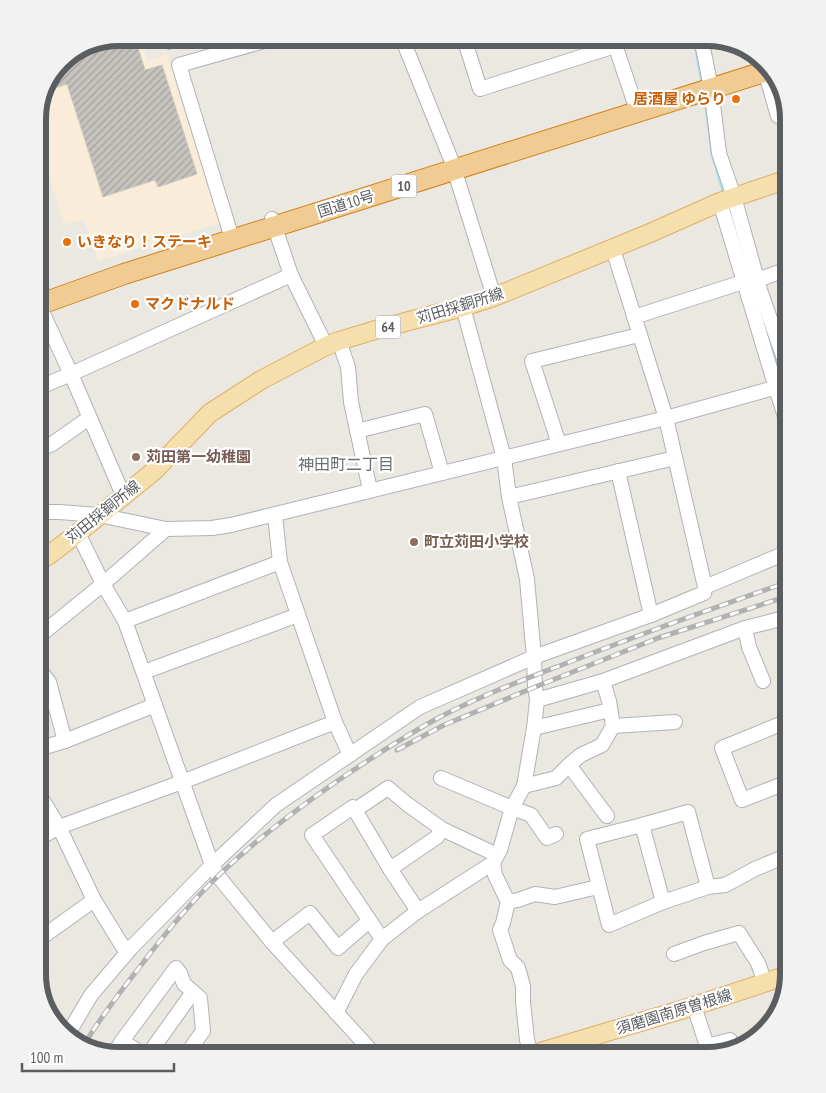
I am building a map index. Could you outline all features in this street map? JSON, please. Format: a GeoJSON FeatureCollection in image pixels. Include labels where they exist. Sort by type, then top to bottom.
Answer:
{"type":"FeatureCollection","features":[{"type":"Feature","properties":{"kind":"highway","name":"国道10号"},"geometry":{"type":"LineString","coordinates":[[46,299],[274,222],[759,69]]}},
{"type":"Feature","properties":{"kind":"highway","name":"国道10号"},"geometry":{"type":"LineString","coordinates":[[454,166],[539,133],[710,84]]}},
{"type":"Feature","properties":{"kind":"highway","name":"国道10号"},"geometry":{"type":"LineString","coordinates":[[46,299],[128,263],[230,232],[274,222]]}},
{"type":"Feature","properties":{"kind":"main road","name":"苅田採銅所線"},"geometry":{"type":"LineString","coordinates":[[46,557],[154,471],[210,413],[261,380],[333,344],[382,328],[494,297],[727,200],[780,183]]}},
{"type":"Feature","properties":{"kind":"main road","name":"須磨園南原曽根線"},"geometry":{"type":"LineString","coordinates":[[557,1047],[779,979]]}},
{"type":"Feature","properties":{"kind":"street"},"geometry":{"type":"LineString","coordinates":[[230,232],[179,64],[245,46]]}},
{"type":"Feature","properties":{"kind":"street"},"geometry":{"type":"LineString","coordinates":[[405,46],[454,166],[494,297]]}},
{"type":"Feature","properties":{"kind":"street"},"geometry":{"type":"LineString","coordinates":[[467,46],[480,89],[603,46]]}},
{"type":"Feature","properties":{"kind":"street"},"geometry":{"type":"LineString","coordinates":[[615,46],[635,104]]}},
{"type":"Feature","properties":{"kind":"street"},"geometry":{"type":"LineString","coordinates":[[703,46],[727,200],[743,282],[780,381]]}},
{"type":"Feature","properties":{"kind":"street"},"geometry":{"type":"LineString","coordinates":[[769,82],[779,116]]}},
{"type":"Feature","properties":{"kind":"street"},"geometry":{"type":"LineString","coordinates":[[727,200],[780,347]]}},
{"type":"Feature","properties":{"kind":"street"},"geometry":{"type":"LineString","coordinates":[[274,222],[291,276],[348,367],[351,402],[370,490]]}},
{"type":"Feature","properties":{"kind":"street"},"geometry":{"type":"LineString","coordinates":[[71,1029],[91,995],[131,948],[212,865],[276,806],[420,706],[534,657],[651,615],[704,593],[666,418],[613,249]]}},
{"type":"Feature","properties":{"kind":"street"},"geometry":{"type":"LineString","coordinates":[[757,280],[780,272]]}},
{"type":"Feature","properties":{"kind":"street"},"geometry":{"type":"LineString","coordinates":[[46,385],[291,276]]}},
{"type":"Feature","properties":{"kind":"street"},"geometry":{"type":"LineString","coordinates":[[634,317],[743,282]]}},
{"type":"Feature","properties":{"kind":"street"},"geometry":{"type":"LineString","coordinates":[[336,1013],[356,974],[382,939],[418,911],[495,859],[500,850],[512,808],[524,786],[538,700],[535,686],[527,579],[509,497],[504,458],[463,307]]}},
{"type":"Feature","properties":{"kind":"street"},"geometry":{"type":"LineString","coordinates":[[46,319],[123,495]]}},
{"type":"Feature","properties":{"kind":"street"},"geometry":{"type":"LineString","coordinates":[[559,444],[532,361],[640,335]]}},
{"type":"Feature","properties":{"kind":"street"},"geometry":{"type":"LineString","coordinates":[[46,512],[99,515],[166,528],[212,528],[231,525],[666,418],[780,387]]}},
{"type":"Feature","properties":{"kind":"street"},"geometry":{"type":"LineString","coordinates":[[357,431],[425,414],[442,473]]}},
{"type":"Feature","properties":{"kind":"street"},"geometry":{"type":"LineString","coordinates":[[46,447],[89,418]]}},
{"type":"Feature","properties":{"kind":"street"},"geometry":{"type":"LineString","coordinates":[[509,497],[675,458]]}},
{"type":"Feature","properties":{"kind":"street"},"geometry":{"type":"LineString","coordinates":[[618,471],[651,615]]}},
{"type":"Feature","properties":{"kind":"street"},"geometry":{"type":"LineString","coordinates":[[274,515],[280,562],[335,722],[350,755]]}},
{"type":"Feature","properties":{"kind":"street"},"geometry":{"type":"LineString","coordinates":[[46,630],[103,584],[166,528]]}},
{"type":"Feature","properties":{"kind":"street"},"geometry":{"type":"LineString","coordinates":[[78,533],[103,584],[125,620],[212,865],[221,881],[272,942],[368,1047]]}},
{"type":"Feature","properties":{"kind":"street"},"geometry":{"type":"LineString","coordinates":[[704,586],[780,555]]}},
{"type":"Feature","properties":{"kind":"street"},"geometry":{"type":"LineString","coordinates":[[125,620],[280,562]]}},
{"type":"Feature","properties":{"kind":"street"},"geometry":{"type":"LineString","coordinates":[[144,672],[298,615]]}},
{"type":"Feature","properties":{"kind":"street"},"geometry":{"type":"LineString","coordinates":[[538,700],[603,681],[745,628],[780,618]]}},
{"type":"Feature","properties":{"kind":"street"},"geometry":{"type":"LineString","coordinates":[[745,628],[750,647],[764,681]]}},
{"type":"Feature","properties":{"kind":"street"},"geometry":{"type":"LineString","coordinates":[[46,679],[65,741]]}},
{"type":"Feature","properties":{"kind":"street"},"geometry":{"type":"LineString","coordinates":[[524,786],[556,778],[569,764],[581,755],[602,744],[613,726],[609,701],[603,681]]}},
{"type":"Feature","properties":{"kind":"street"},"geometry":{"type":"LineString","coordinates":[[46,747],[65,741],[154,705]]}},
{"type":"Feature","properties":{"kind":"street"},"geometry":{"type":"LineString","coordinates":[[534,728],[610,710]]}},
{"type":"Feature","properties":{"kind":"street"},"geometry":{"type":"LineString","coordinates":[[46,834],[59,827],[182,782],[335,722]]}},
{"type":"Feature","properties":{"kind":"street"},"geometry":{"type":"LineString","coordinates":[[613,726],[675,722]]}},
{"type":"Feature","properties":{"kind":"street"},"geometry":{"type":"LineString","coordinates":[[780,724],[722,748],[742,800],[780,785]]}},
{"type":"Feature","properties":{"kind":"street"},"geometry":{"type":"LineString","coordinates":[[569,764],[607,816]]}},
{"type":"Feature","properties":{"kind":"street"},"geometry":{"type":"LineString","coordinates":[[441,778],[531,815],[547,838],[556,834]]}},
{"type":"Feature","properties":{"kind":"street"},"geometry":{"type":"LineString","coordinates":[[355,810],[388,788],[442,829],[495,859]]}},
{"type":"Feature","properties":{"kind":"street"},"geometry":{"type":"LineString","coordinates":[[46,806],[59,827],[94,900],[124,947],[131,948]]}},
{"type":"Feature","properties":{"kind":"street"},"geometry":{"type":"LineString","coordinates":[[382,939],[312,835],[352,807],[418,911]]}},
{"type":"Feature","properties":{"kind":"street"},"geometry":{"type":"LineString","coordinates":[[708,887],[688,812],[586,839],[609,925],[663,902],[708,887],[725,886],[755,869],[780,858]]}},
{"type":"Feature","properties":{"kind":"street"},"geometry":{"type":"LineString","coordinates":[[642,825],[663,902]]}},
{"type":"Feature","properties":{"kind":"street"},"geometry":{"type":"LineString","coordinates":[[390,869],[437,837],[442,829]]}},
{"type":"Feature","properties":{"kind":"street"},"geometry":{"type":"LineString","coordinates":[[495,859],[495,875],[508,902],[504,923],[500,930],[510,960],[518,968],[523,986],[528,1047]]}},
{"type":"Feature","properties":{"kind":"street"},"geometry":{"type":"LineString","coordinates":[[508,902],[535,894],[555,897],[598,887]]}},
{"type":"Feature","properties":{"kind":"street"},"geometry":{"type":"LineString","coordinates":[[46,934],[94,900]]}},
{"type":"Feature","properties":{"kind":"street"},"geometry":{"type":"LineString","coordinates":[[272,942],[310,913],[338,948],[369,921]]}},
{"type":"Feature","properties":{"kind":"street"},"geometry":{"type":"LineString","coordinates":[[674,954],[739,933],[758,963],[765,983]]}},
{"type":"Feature","properties":{"kind":"street"},"geometry":{"type":"LineString","coordinates":[[118,1047],[176,968],[184,984],[200,998],[203,1031],[192,1047]]}},
{"type":"Feature","properties":{"kind":"street"},"geometry":{"type":"LineString","coordinates":[[152,1047],[193,992]]}},
{"type":"Feature","properties":{"kind":"street"},"geometry":{"type":"LineString","coordinates":[[694,1006],[707,1046],[730,1040],[731,1043]]}},
{"type":"Feature","properties":{"kind":"street"},"geometry":{"type":"LineString","coordinates":[[122,1041],[132,1047]]}},
{"type":"Feature","properties":{"kind":"shaded area"},"geometry":{"type":"Polygon","coordinates":[[[143,46],[148,61],[167,54],[220,223],[98,261],[84,220],[64,224],[46,167],[46,115],[54,87],[61,75],[71,64],[83,56],[96,50],[110,47],[143,46]]]}},
{"type":"Feature","properties":{"kind":"building"},"geometry":{"type":"Polygon","coordinates":[[[138,46],[145,70],[162,65],[197,174],[158,187],[155,180],[103,197],[67,84],[53,89],[61,75],[71,64],[83,56],[96,50],[110,47],[138,46]]]}},
{"type":"Feature","properties":{"kind":"building"},"geometry":{"type":"Polygon","coordinates":[[[167,46],[180,46],[168,50],[167,46]]]}},
{"type":"Feature","properties":{"kind":"waterway"},"geometry":{"type":"LineString","coordinates":[[695,46],[702,83]]}},
{"type":"Feature","properties":{"kind":"waterway"},"geometry":{"type":"LineString","coordinates":[[705,97],[712,154],[724,194]]}},
{"type":"Feature","properties":{"kind":"waterway"},"geometry":{"type":"LineString","coordinates":[[764,321],[780,372]]}},
{"type":"Feature","properties":{"kind":"railway"},"geometry":{"type":"LineString","coordinates":[[87,1039],[157,944],[207,887],[231,863],[318,795],[372,758],[440,717],[489,694],[626,640],[780,585]]}},
{"type":"Feature","properties":{"kind":"railway"},"geometry":{"type":"LineString","coordinates":[[397,750],[444,725],[658,638],[780,599]]}},
{"type":"Feature","properties":{"kind":"place","name":"居酒屋 ゆらり"},"geometry":{"type":"Point","coordinates":[736,99]}},
{"type":"Feature","properties":{"kind":"place","name":"いきなり！ステーキ"},"geometry":{"type":"Point","coordinates":[67,242]}},
{"type":"Feature","properties":{"kind":"place","name":"マクドナルド"},"geometry":{"type":"Point","coordinates":[135,304]}},
{"type":"Feature","properties":{"kind":"place","name":"苅田第一幼稚園"},"geometry":{"type":"Point","coordinates":[136,457]}},
{"type":"Feature","properties":{"kind":"place","name":"町立苅田小学校"},"geometry":{"type":"Point","coordinates":[414,542]}},
{"type":"Feature","properties":{"kind":"district","name":"神田町二丁目"},"geometry":{"type":"Point","coordinates":[346,464]}}]}
